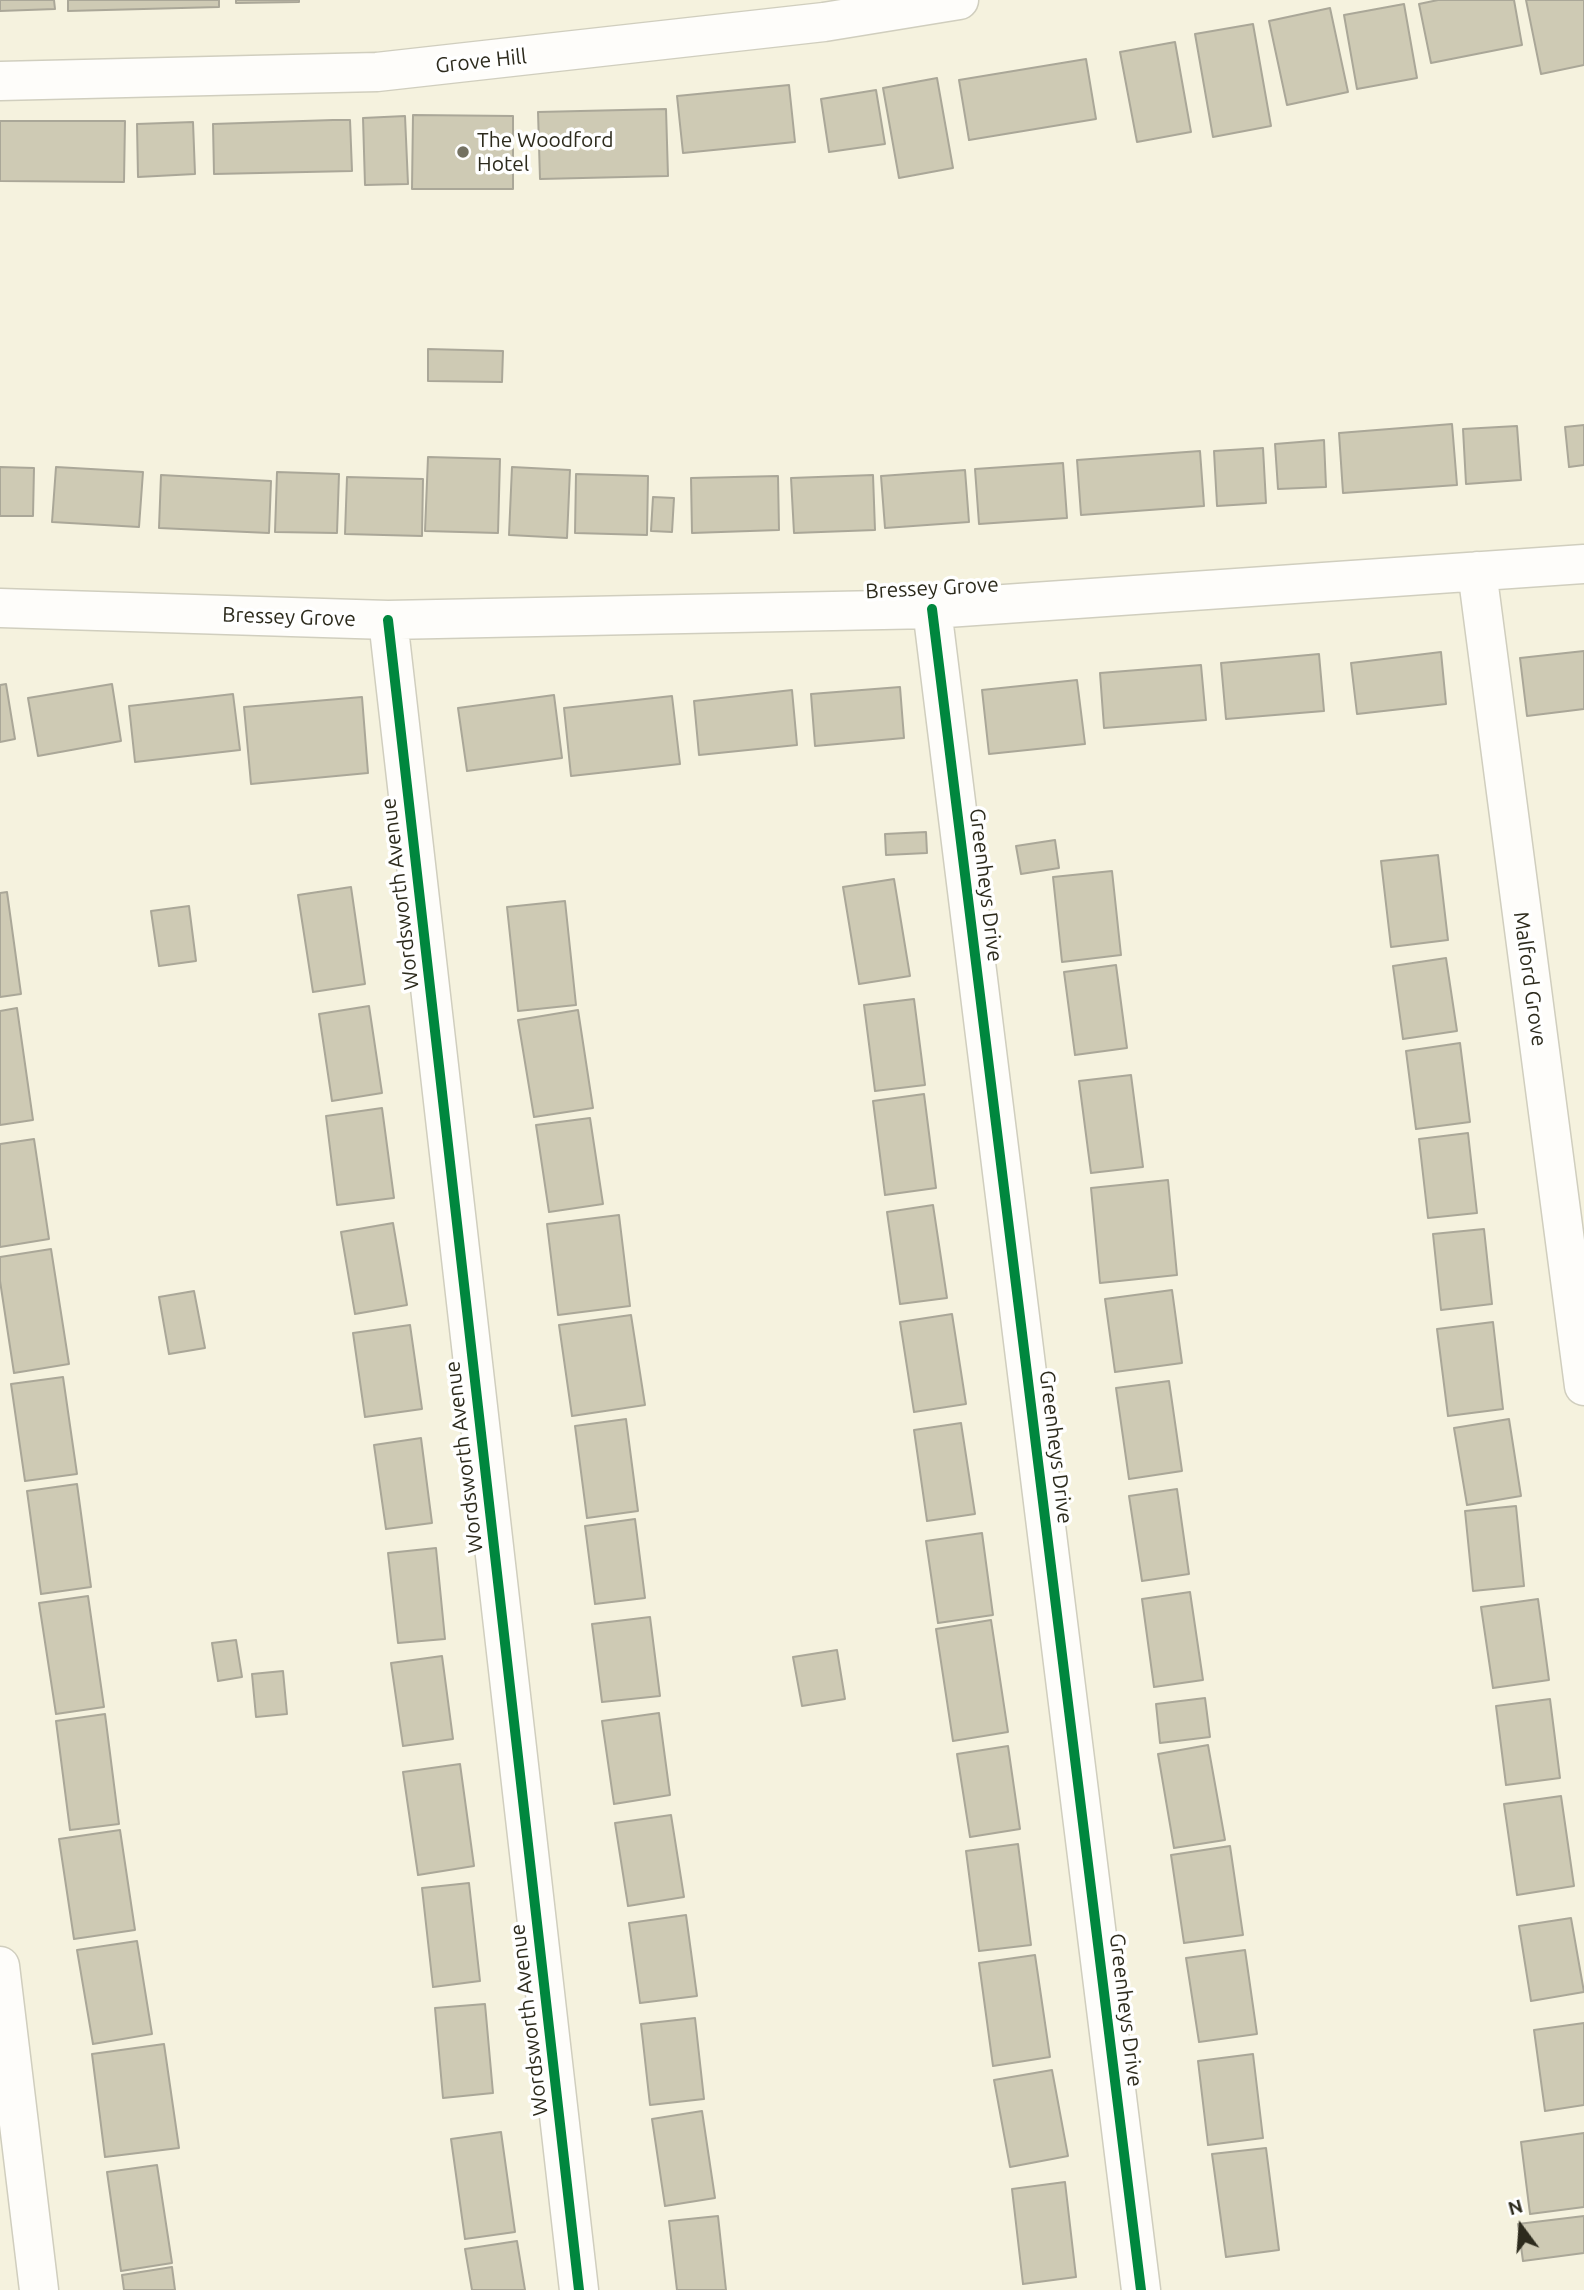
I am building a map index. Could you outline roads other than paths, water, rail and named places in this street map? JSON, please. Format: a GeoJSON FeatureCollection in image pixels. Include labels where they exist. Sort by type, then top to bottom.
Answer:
{"type":"FeatureCollection","features":[{"type":"Feature","properties":{"kind":"street","name":"Grove Hill"},"geometry":{"type":"LineString","coordinates":[[0,81],[377,72],[823,11],[959,0]]}},
{"type":"Feature","properties":{"kind":"street","name":"Bressey Grove"},"geometry":{"type":"LineString","coordinates":[[0,608],[388,620],[932,609],[1584,564]]}},
{"type":"Feature","properties":{"kind":"street","name":"Malford Grove"},"geometry":{"type":"LineString","coordinates":[[1477,571],[1584,1387]]}},
{"type":"Feature","properties":{"kind":"street","name":"Greenheys Drive"},"geometry":{"type":"LineString","coordinates":[[932,609],[1141,2290]]}},
{"type":"Feature","properties":{"kind":"street","name":"Wordsworth Avenue"},"geometry":{"type":"LineString","coordinates":[[388,620],[579,2290]]}},
{"type":"Feature","properties":{"kind":"street"},"geometry":{"type":"LineString","coordinates":[[0,1966],[39,2290]]}},
{"type":"Feature","properties":{"kind":"place","name":"The Woodford Hotel"},"geometry":{"type":"Point","coordinates":[463,152]}}]}
